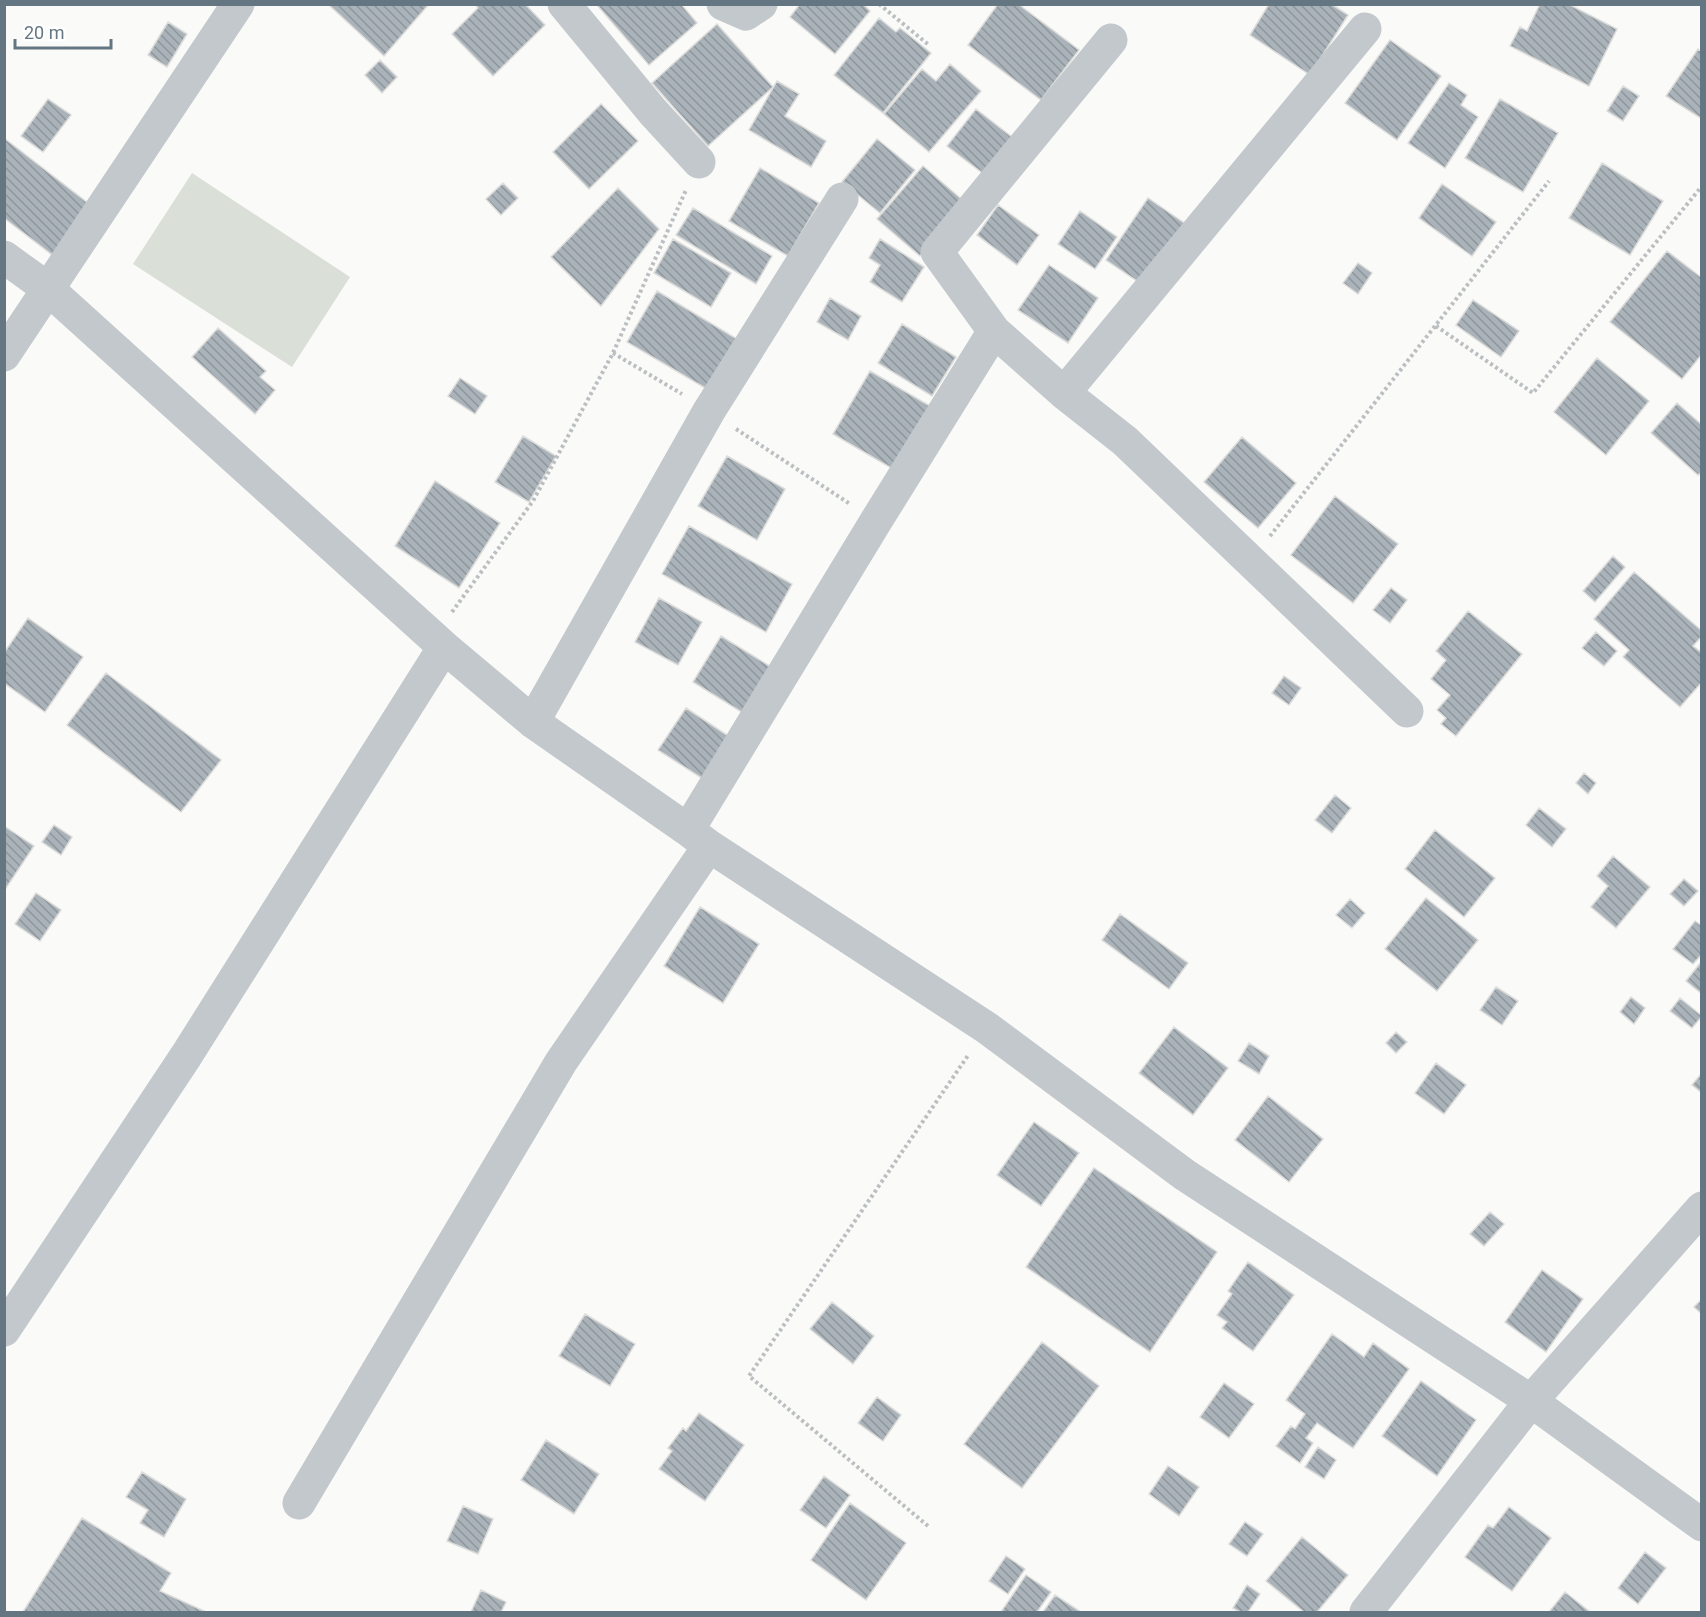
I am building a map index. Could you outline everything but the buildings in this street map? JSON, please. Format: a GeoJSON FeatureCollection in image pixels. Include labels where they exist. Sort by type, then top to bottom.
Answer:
{"type":"FeatureCollection","features":[{"type":"Feature","properties":{"kind":"street"},"geometry":{"type":"LineString","coordinates":[[4,355],[238,4]]}},
{"type":"Feature","properties":{"kind":"street"},"geometry":{"type":"LineString","coordinates":[[564,4],[653,112],[699,162]]}},
{"type":"Feature","properties":{"kind":"street"},"geometry":{"type":"LineString","coordinates":[[723,4],[746,14],[761,4]]}},
{"type":"Feature","properties":{"kind":"street"},"geometry":{"type":"LineString","coordinates":[[1064,393],[1365,29]]}},
{"type":"Feature","properties":{"kind":"street"},"geometry":{"type":"LineString","coordinates":[[1111,40],[938,252],[994,331],[1064,393],[1125,441],[1407,711]]}},
{"type":"Feature","properties":{"kind":"street"},"geometry":{"type":"LineString","coordinates":[[533,722],[710,411],[842,199]]}},
{"type":"Feature","properties":{"kind":"street"},"geometry":{"type":"LineString","coordinates":[[4,257],[47,288],[439,642],[533,722],[699,838],[987,1028],[1185,1174],[1531,1401],[1701,1525]]}},
{"type":"Feature","properties":{"kind":"street"},"geometry":{"type":"LineString","coordinates":[[299,1503],[561,1062],[699,838],[876,521],[994,331]]}},
{"type":"Feature","properties":{"kind":"street"},"geometry":{"type":"LineString","coordinates":[[4,1330],[186,1056],[439,642]]}},
{"type":"Feature","properties":{"kind":"street"},"geometry":{"type":"LineString","coordinates":[[1366,1612],[1531,1401],[1701,1208]]}},
{"type":"Feature","properties":{"kind":"path"},"geometry":{"type":"LineString","coordinates":[[879,4],[930,46]]}},
{"type":"Feature","properties":{"kind":"path"},"geometry":{"type":"LineString","coordinates":[[439,642],[533,501],[613,353],[699,162]]}},
{"type":"Feature","properties":{"kind":"path"},"geometry":{"type":"LineString","coordinates":[[1251,560],[1550,181]]}},
{"type":"Feature","properties":{"kind":"path"},"geometry":{"type":"LineString","coordinates":[[1436,326],[1533,393],[1701,186]]}},
{"type":"Feature","properties":{"kind":"path"},"geometry":{"type":"LineString","coordinates":[[613,353],[710,411],[876,521]]}},
{"type":"Feature","properties":{"kind":"path"},"geometry":{"type":"LineString","coordinates":[[928,1526],[749,1376],[987,1028]]}},
{"type":"Feature","properties":{"kind":"shaded area"},"geometry":{"type":"Polygon","coordinates":[[[192,173],[350,277],[292,367],[133,264],[192,173]]]}}]}
